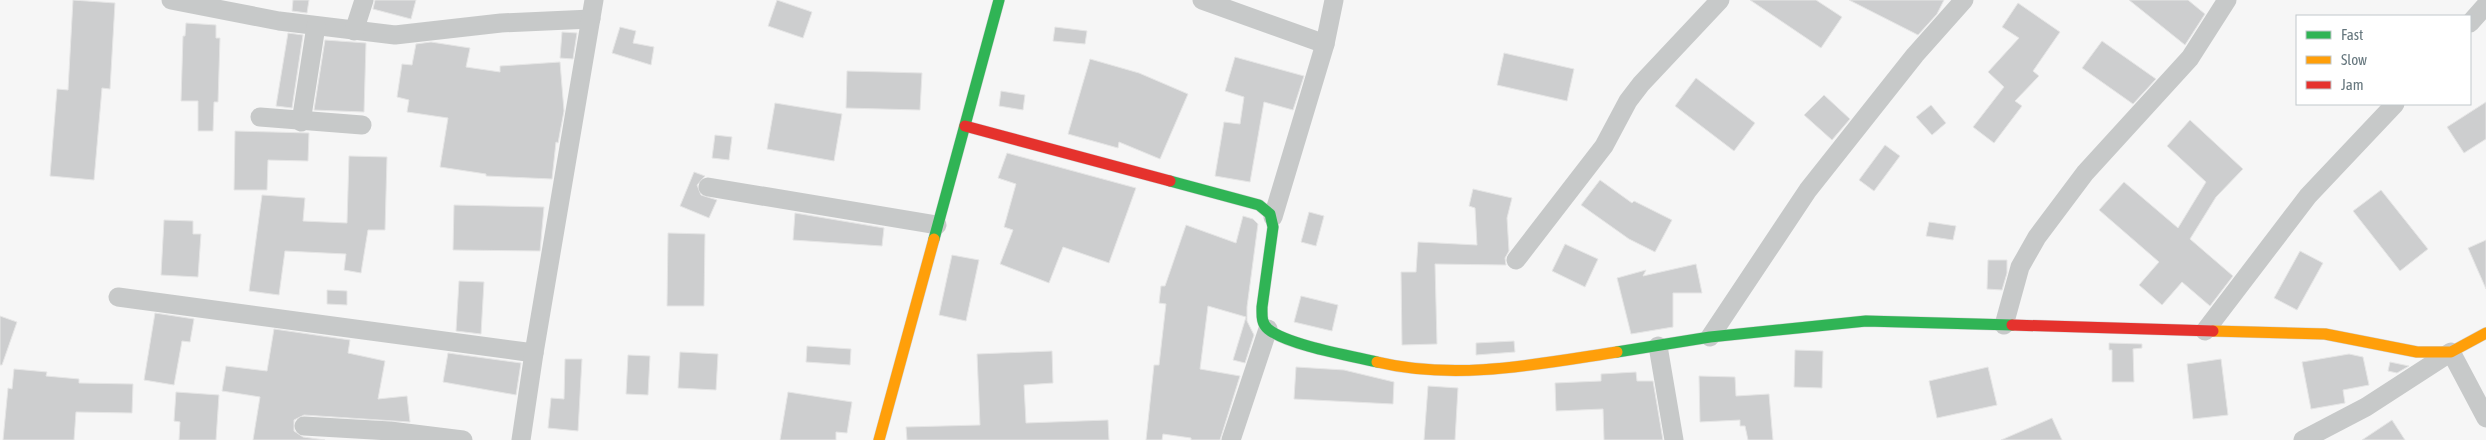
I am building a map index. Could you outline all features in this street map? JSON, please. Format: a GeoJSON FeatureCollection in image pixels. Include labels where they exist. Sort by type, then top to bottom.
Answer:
{"type":"FeatureCollection","features":[{"type":"Feature","properties":{"kind":"street"},"geometry":{"type":"LineString","coordinates":[[171,0],[316,26],[395,36],[500,22],[590,18]]}},
{"type":"Feature","properties":{"kind":"street"},"geometry":{"type":"LineString","coordinates":[[354,32],[364,0]]}},
{"type":"Feature","properties":{"kind":"street"},"geometry":{"type":"LineString","coordinates":[[521,440],[594,0]]}},
{"type":"Feature","properties":{"kind":"street"},"geometry":{"type":"LineString","coordinates":[[879,440],[999,0]]}},
{"type":"Feature","properties":{"kind":"street"},"geometry":{"type":"LineString","coordinates":[[1202,0],[1325,44]]}},
{"type":"Feature","properties":{"kind":"street"},"geometry":{"type":"LineString","coordinates":[[1334,0],[1325,44],[1273,216],[1262,307],[1262,320],[1268,330],[1300,344],[1401,368],[1458,372],[1528,366],[1710,338],[1866,321],[2325,334],[2417,352],[2451,352]]}},
{"type":"Feature","properties":{"kind":"street"},"geometry":{"type":"LineString","coordinates":[[1516,260],[1604,146],[1628,101],[1641,84],[1720,0]]}},
{"type":"Feature","properties":{"kind":"street"},"geometry":{"type":"LineString","coordinates":[[1710,338],[1808,190],[1915,55],[1964,0]]}},
{"type":"Feature","properties":{"kind":"street"},"geometry":{"type":"LineString","coordinates":[[2004,325],[2020,267],[2037,237],[2085,173],[2190,58],[2227,0]]}},
{"type":"Feature","properties":{"kind":"street"},"geometry":{"type":"LineString","coordinates":[[2471,23],[2486,5]]}},
{"type":"Feature","properties":{"kind":"street"},"geometry":{"type":"LineString","coordinates":[[301,122],[316,26]]}},
{"type":"Feature","properties":{"kind":"street"},"geometry":{"type":"LineString","coordinates":[[2205,331],[2308,196],[2393,105]]}},
{"type":"Feature","properties":{"kind":"street"},"geometry":{"type":"LineString","coordinates":[[260,117],[301,122],[362,125]]}},
{"type":"Feature","properties":{"kind":"street"},"geometry":{"type":"LineString","coordinates":[[965,126],[1259,206],[1268,210],[1273,216]]}},
{"type":"Feature","properties":{"kind":"street"},"geometry":{"type":"LineString","coordinates":[[708,187],[937,226]]}},
{"type":"Feature","properties":{"kind":"street"},"geometry":{"type":"LineString","coordinates":[[118,297],[534,353]]}},
{"type":"Feature","properties":{"kind":"street"},"geometry":{"type":"LineString","coordinates":[[1231,440],[1268,330]]}},
{"type":"Feature","properties":{"kind":"street"},"geometry":{"type":"LineString","coordinates":[[2303,440],[2366,406],[2451,352],[2486,333]]}},
{"type":"Feature","properties":{"kind":"street"},"geometry":{"type":"LineString","coordinates":[[1658,346],[1674,440]]}},
{"type":"Feature","properties":{"kind":"street"},"geometry":{"type":"LineString","coordinates":[[2451,352],[2486,418]]}},
{"type":"Feature","properties":{"kind":"street"},"geometry":{"type":"LineString","coordinates":[[304,426],[390,431],[464,440]]}},
{"type":"Feature","properties":{"kind":"building"},"geometry":{"type":"Polygon","coordinates":[[[73,0],[115,3],[110,89],[102,88],[94,180],[50,176],[57,89],[68,90],[73,0]]]}},
{"type":"Feature","properties":{"kind":"building"},"geometry":{"type":"Polygon","coordinates":[[[293,0],[309,0],[307,13],[292,11],[293,0]]]}},
{"type":"Feature","properties":{"kind":"building"},"geometry":{"type":"Polygon","coordinates":[[[375,0],[416,0],[411,19],[373,9],[375,0]]]}},
{"type":"Feature","properties":{"kind":"building"},"geometry":{"type":"Polygon","coordinates":[[[777,0],[812,12],[803,38],[768,26],[777,0]]]}},
{"type":"Feature","properties":{"kind":"building"},"geometry":{"type":"Polygon","coordinates":[[[1750,0],[1816,0],[1842,17],[1821,48],[1750,0]]]}},
{"type":"Feature","properties":{"kind":"building"},"geometry":{"type":"Polygon","coordinates":[[[1849,0],[1944,0],[1937,14],[1918,35],[1849,0]]]}},
{"type":"Feature","properties":{"kind":"building"},"geometry":{"type":"Polygon","coordinates":[[[2129,0],[2188,0],[2205,14],[2185,45],[2129,0]]]}},
{"type":"Feature","properties":{"kind":"building"},"geometry":{"type":"Polygon","coordinates":[[[2018,3],[2060,32],[2033,71],[2039,76],[2015,101],[2022,106],[1994,143],[1973,127],[2004,87],[1988,72],[2019,38],[2002,27],[2018,3]]]}},
{"type":"Feature","properties":{"kind":"building"},"geometry":{"type":"Polygon","coordinates":[[[186,23],[216,25],[216,38],[220,38],[218,102],[214,102],[213,131],[198,131],[198,101],[181,101],[183,36],[185,36],[186,23]]]}},
{"type":"Feature","properties":{"kind":"building"},"geometry":{"type":"Polygon","coordinates":[[[620,27],[636,31],[633,43],[654,47],[651,65],[612,53],[620,27]]]}},
{"type":"Feature","properties":{"kind":"building"},"geometry":{"type":"Polygon","coordinates":[[[1055,27],[1087,31],[1085,44],[1053,41],[1055,27]]]}},
{"type":"Feature","properties":{"kind":"building"},"geometry":{"type":"Polygon","coordinates":[[[562,32],[577,33],[573,59],[560,58],[562,32]]]}},
{"type":"Feature","properties":{"kind":"building"},"geometry":{"type":"Polygon","coordinates":[[[288,33],[303,35],[292,108],[276,106],[288,33]]]}},
{"type":"Feature","properties":{"kind":"building"},"geometry":{"type":"Polygon","coordinates":[[[325,40],[366,43],[364,112],[314,110],[325,40]]]}},
{"type":"Feature","properties":{"kind":"building"},"geometry":{"type":"Polygon","coordinates":[[[2102,41],[2156,79],[2133,104],[2082,68],[2102,41]]]}},
{"type":"Feature","properties":{"kind":"building"},"geometry":{"type":"Polygon","coordinates":[[[431,42],[470,48],[466,67],[500,72],[500,66],[560,62],[564,111],[558,143],[556,142],[552,179],[486,176],[486,174],[440,167],[448,118],[407,112],[409,100],[397,97],[402,64],[412,65],[416,44],[431,42]]]}},
{"type":"Feature","properties":{"kind":"building"},"geometry":{"type":"Polygon","coordinates":[[[1504,53],[1574,69],[1567,101],[1497,85],[1504,53]]]}},
{"type":"Feature","properties":{"kind":"building"},"geometry":{"type":"Polygon","coordinates":[[[1235,57],[1304,76],[1293,110],[1264,102],[1250,182],[1215,176],[1224,122],[1240,124],[1244,97],[1225,91],[1235,57]]]}},
{"type":"Feature","properties":{"kind":"building"},"geometry":{"type":"Polygon","coordinates":[[[1090,59],[1139,73],[1188,94],[1160,159],[1119,142],[1118,148],[1068,134],[1090,59]]]}},
{"type":"Feature","properties":{"kind":"building"},"geometry":{"type":"Polygon","coordinates":[[[847,71],[922,73],[920,110],[846,108],[847,71]]]}},
{"type":"Feature","properties":{"kind":"building"},"geometry":{"type":"Polygon","coordinates":[[[1696,78],[1755,123],[1734,151],[1675,106],[1696,78]]]}},
{"type":"Feature","properties":{"kind":"building"},"geometry":{"type":"Polygon","coordinates":[[[1001,91],[1025,95],[1023,110],[999,106],[1001,91]]]}},
{"type":"Feature","properties":{"kind":"building"},"geometry":{"type":"Polygon","coordinates":[[[1824,95],[1850,119],[1832,140],[1804,115],[1824,95]]]}},
{"type":"Feature","properties":{"kind":"building"},"geometry":{"type":"Polygon","coordinates":[[[2486,102],[2486,139],[2464,153],[2447,127],[2486,102]]]}},
{"type":"Feature","properties":{"kind":"building"},"geometry":{"type":"Polygon","coordinates":[[[775,103],[842,114],[834,161],[767,149],[775,103]]]}},
{"type":"Feature","properties":{"kind":"building"},"geometry":{"type":"Polygon","coordinates":[[[1931,105],[1946,123],[1932,135],[1916,117],[1931,105]]]}},
{"type":"Feature","properties":{"kind":"building"},"geometry":{"type":"Polygon","coordinates":[[[2190,120],[2243,169],[2216,197],[2190,239],[2233,276],[2210,306],[2182,282],[2162,305],[2139,285],[2159,262],[2099,210],[2124,182],[2178,228],[2206,182],[2167,146],[2190,120]]]}},
{"type":"Feature","properties":{"kind":"building"},"geometry":{"type":"Polygon","coordinates":[[[235,131],[309,133],[308,161],[268,160],[267,190],[234,190],[235,131]]]}},
{"type":"Feature","properties":{"kind":"building"},"geometry":{"type":"Polygon","coordinates":[[[715,135],[732,137],[729,160],[712,158],[715,135]]]}},
{"type":"Feature","properties":{"kind":"building"},"geometry":{"type":"Polygon","coordinates":[[[1885,145],[1900,156],[1874,191],[1859,180],[1885,145]]]}},
{"type":"Feature","properties":{"kind":"building"},"geometry":{"type":"Polygon","coordinates":[[[1007,153],[1136,188],[1109,263],[1063,247],[1049,283],[1000,264],[1013,230],[1004,227],[1016,184],[998,178],[1007,153]]]}},
{"type":"Feature","properties":{"kind":"building"},"geometry":{"type":"Polygon","coordinates":[[[349,156],[387,157],[385,230],[368,230],[361,273],[344,270],[346,254],[285,251],[279,295],[249,291],[262,195],[305,198],[303,221],[347,223],[349,156]]]}},
{"type":"Feature","properties":{"kind":"building"},"geometry":{"type":"Polygon","coordinates":[[[694,172],[705,176],[697,185],[701,195],[717,200],[709,218],[680,206],[694,172]]]}},
{"type":"Feature","properties":{"kind":"building"},"geometry":{"type":"Polygon","coordinates":[[[1600,180],[1632,203],[1634,201],[1672,220],[1655,252],[1629,239],[1581,205],[1600,180]]]}},
{"type":"Feature","properties":{"kind":"building"},"geometry":{"type":"Polygon","coordinates":[[[1473,189],[1512,198],[1507,218],[1509,251],[1505,258],[1506,265],[1435,264],[1437,344],[1402,345],[1401,272],[1416,272],[1418,242],[1477,245],[1475,208],[1469,206],[1473,189]]]}},
{"type":"Feature","properties":{"kind":"building"},"geometry":{"type":"Polygon","coordinates":[[[2381,190],[2428,249],[2400,271],[2353,211],[2381,190]]]}},
{"type":"Feature","properties":{"kind":"building"},"geometry":{"type":"Polygon","coordinates":[[[454,205],[544,207],[540,251],[453,250],[454,205]]]}},
{"type":"Feature","properties":{"kind":"building"},"geometry":{"type":"Polygon","coordinates":[[[1309,212],[1324,216],[1316,246],[1301,242],[1309,212]]]}},
{"type":"Feature","properties":{"kind":"building"},"geometry":{"type":"Polygon","coordinates":[[[795,213],[884,228],[882,246],[793,240],[795,213]]]}},
{"type":"Feature","properties":{"kind":"building"},"geometry":{"type":"Polygon","coordinates":[[[1243,216],[1253,219],[1258,224],[1247,307],[1247,321],[1254,335],[1245,363],[1233,360],[1246,317],[1208,306],[1200,369],[1240,376],[1220,440],[1191,440],[1191,438],[1163,434],[1162,440],[1146,440],[1154,365],[1159,365],[1166,304],[1159,303],[1161,286],[1165,286],[1186,225],[1236,243],[1243,216]]]}},
{"type":"Feature","properties":{"kind":"building"},"geometry":{"type":"Polygon","coordinates":[[[164,220],[193,221],[193,234],[201,234],[198,277],[161,275],[164,220]]]}},
{"type":"Feature","properties":{"kind":"building"},"geometry":{"type":"Polygon","coordinates":[[[1929,222],[1956,226],[1953,240],[1926,236],[1929,222]]]}},
{"type":"Feature","properties":{"kind":"building"},"geometry":{"type":"Polygon","coordinates":[[[668,233],[705,234],[704,306],[667,306],[668,233]]]}},
{"type":"Feature","properties":{"kind":"building"},"geometry":{"type":"Polygon","coordinates":[[[2486,240],[2486,289],[2468,248],[2486,240]]]}},
{"type":"Feature","properties":{"kind":"building"},"geometry":{"type":"Polygon","coordinates":[[[1565,244],[1598,259],[1585,287],[1552,271],[1565,244]]]}},
{"type":"Feature","properties":{"kind":"building"},"geometry":{"type":"Polygon","coordinates":[[[2300,251],[2323,263],[2297,310],[2274,298],[2300,251]]]}},
{"type":"Feature","properties":{"kind":"building"},"geometry":{"type":"Polygon","coordinates":[[[952,255],[979,260],[966,321],[939,315],[952,255]]]}},
{"type":"Feature","properties":{"kind":"building"},"geometry":{"type":"Polygon","coordinates":[[[1988,260],[2007,260],[2007,273],[2002,290],[1987,289],[1988,260]]]}},
{"type":"Feature","properties":{"kind":"building"},"geometry":{"type":"Polygon","coordinates":[[[1696,264],[1702,293],[1673,293],[1673,327],[1631,334],[1617,278],[1646,270],[1643,276],[1696,264]]]}},
{"type":"Feature","properties":{"kind":"building"},"geometry":{"type":"Polygon","coordinates":[[[459,281],[484,282],[481,334],[456,331],[459,281]]]}},
{"type":"Feature","properties":{"kind":"building"},"geometry":{"type":"Polygon","coordinates":[[[327,290],[347,291],[347,305],[327,304],[327,290]]]}},
{"type":"Feature","properties":{"kind":"building"},"geometry":{"type":"Polygon","coordinates":[[[1301,296],[1338,305],[1332,331],[1294,322],[1301,296]]]}},
{"type":"Feature","properties":{"kind":"building"},"geometry":{"type":"Polygon","coordinates":[[[155,313],[194,319],[190,342],[182,341],[174,385],[144,380],[155,313]]]}},
{"type":"Feature","properties":{"kind":"building"},"geometry":{"type":"Polygon","coordinates":[[[0,316],[17,322],[2,365],[0,365],[0,316]]]}},
{"type":"Feature","properties":{"kind":"building"},"geometry":{"type":"Polygon","coordinates":[[[274,329],[350,340],[348,353],[385,361],[378,399],[407,396],[410,422],[304,415],[294,420],[294,431],[303,437],[325,440],[253,440],[260,397],[222,391],[226,366],[267,371],[274,329]]]}},
{"type":"Feature","properties":{"kind":"building"},"geometry":{"type":"Polygon","coordinates":[[[1514,341],[1515,352],[1476,355],[1476,343],[1514,341]]]}},
{"type":"Feature","properties":{"kind":"building"},"geometry":{"type":"Polygon","coordinates":[[[2109,343],[2142,344],[2142,348],[2133,349],[2134,382],[2112,382],[2112,350],[2109,350],[2109,343]]]}},
{"type":"Feature","properties":{"kind":"building"},"geometry":{"type":"Polygon","coordinates":[[[807,346],[851,349],[850,365],[806,362],[807,346]]]}},
{"type":"Feature","properties":{"kind":"building"},"geometry":{"type":"Polygon","coordinates":[[[1795,350],[1823,351],[1822,388],[1794,387],[1795,350]]]}},
{"type":"Feature","properties":{"kind":"building"},"geometry":{"type":"Polygon","coordinates":[[[1052,351],[1053,383],[1024,385],[1026,423],[1108,420],[1109,440],[907,440],[906,427],[980,425],[977,354],[1052,351]]]}},
{"type":"Feature","properties":{"kind":"building"},"geometry":{"type":"Polygon","coordinates":[[[680,352],[718,354],[716,390],[678,388],[680,352]]]}},
{"type":"Feature","properties":{"kind":"building"},"geometry":{"type":"Polygon","coordinates":[[[448,353],[521,363],[516,395],[443,382],[448,353]]]}},
{"type":"Feature","properties":{"kind":"building"},"geometry":{"type":"Polygon","coordinates":[[[2349,354],[2363,357],[2369,385],[2343,390],[2345,403],[2311,409],[2302,362],[2349,354]]]}},
{"type":"Feature","properties":{"kind":"building"},"geometry":{"type":"Polygon","coordinates":[[[628,355],[650,356],[648,395],[626,394],[628,355]]]}},
{"type":"Feature","properties":{"kind":"building"},"geometry":{"type":"Polygon","coordinates":[[[565,359],[582,359],[578,431],[548,428],[551,398],[564,399],[565,359]]]}},
{"type":"Feature","properties":{"kind":"building"},"geometry":{"type":"Polygon","coordinates":[[[2221,359],[2228,415],[2193,419],[2187,364],[2221,359]]]}},
{"type":"Feature","properties":{"kind":"building"},"geometry":{"type":"Polygon","coordinates":[[[2390,362],[2409,366],[2397,373],[2388,371],[2390,362]]]}},
{"type":"Feature","properties":{"kind":"building"},"geometry":{"type":"Polygon","coordinates":[[[1296,367],[1344,370],[1394,382],[1393,404],[1294,399],[1296,367]]]}},
{"type":"Feature","properties":{"kind":"building"},"geometry":{"type":"Polygon","coordinates":[[[1988,367],[1997,405],[1937,418],[1929,381],[1988,367]]]}},
{"type":"Feature","properties":{"kind":"building"},"geometry":{"type":"Polygon","coordinates":[[[14,369],[47,372],[46,376],[79,379],[79,383],[133,384],[132,413],[76,412],[74,440],[3,440],[8,388],[12,389],[14,369]]]}},
{"type":"Feature","properties":{"kind":"building"},"geometry":{"type":"Polygon","coordinates":[[[1636,372],[1637,381],[1653,381],[1663,440],[1604,440],[1603,409],[1556,411],[1555,383],[1601,381],[1601,374],[1636,372]]]}},
{"type":"Feature","properties":{"kind":"building"},"geometry":{"type":"Polygon","coordinates":[[[1699,376],[1735,377],[1736,396],[1769,394],[1773,440],[1748,440],[1745,426],[1740,426],[1740,420],[1700,422],[1699,376]]]}},
{"type":"Feature","properties":{"kind":"building"},"geometry":{"type":"Polygon","coordinates":[[[1428,386],[1458,388],[1455,440],[1424,440],[1428,386]]]}},
{"type":"Feature","properties":{"kind":"building"},"geometry":{"type":"Polygon","coordinates":[[[176,392],[219,395],[216,440],[179,440],[180,422],[174,421],[176,392]]]}},
{"type":"Feature","properties":{"kind":"building"},"geometry":{"type":"Polygon","coordinates":[[[788,392],[852,402],[847,433],[836,432],[836,440],[780,440],[788,392]]]}},
{"type":"Feature","properties":{"kind":"building"},"geometry":{"type":"Polygon","coordinates":[[[2052,418],[2062,440],[2001,440],[2052,418]]]}},
{"type":"Feature","properties":{"kind":"building"},"geometry":{"type":"Polygon","coordinates":[[[2392,420],[2405,440],[2362,440],[2392,420]]]}},
{"type":"Feature","properties":{"kind":"traffic: fast"},"geometry":{"type":"LineString","coordinates":[[934,239],[999,0]]}},
{"type":"Feature","properties":{"kind":"traffic: fast"},"geometry":{"type":"LineString","coordinates":[[1170,181],[1259,205],[1270,214],[1273,227],[1262,307],[1263,322],[1268,329],[1277,335],[1304,345],[1377,362]]}},
{"type":"Feature","properties":{"kind":"traffic: fast"},"geometry":{"type":"LineString","coordinates":[[1617,352],[1710,337],[1866,321],[2012,325]]}},
{"type":"Feature","properties":{"kind":"traffic: slow"},"geometry":{"type":"LineString","coordinates":[[879,440],[934,239]]}},
{"type":"Feature","properties":{"kind":"traffic: slow"},"geometry":{"type":"LineString","coordinates":[[2213,331],[2325,334],[2417,352],[2451,352],[2486,333]]}},
{"type":"Feature","properties":{"kind":"traffic: slow"},"geometry":{"type":"LineString","coordinates":[[1377,362],[1407,368],[1437,370],[1497,369],[1617,352]]}},
{"type":"Feature","properties":{"kind":"traffic: jam"},"geometry":{"type":"LineString","coordinates":[[965,126],[1170,181]]}},
{"type":"Feature","properties":{"kind":"traffic: jam"},"geometry":{"type":"LineString","coordinates":[[2012,325],[2213,331]]}}]}
